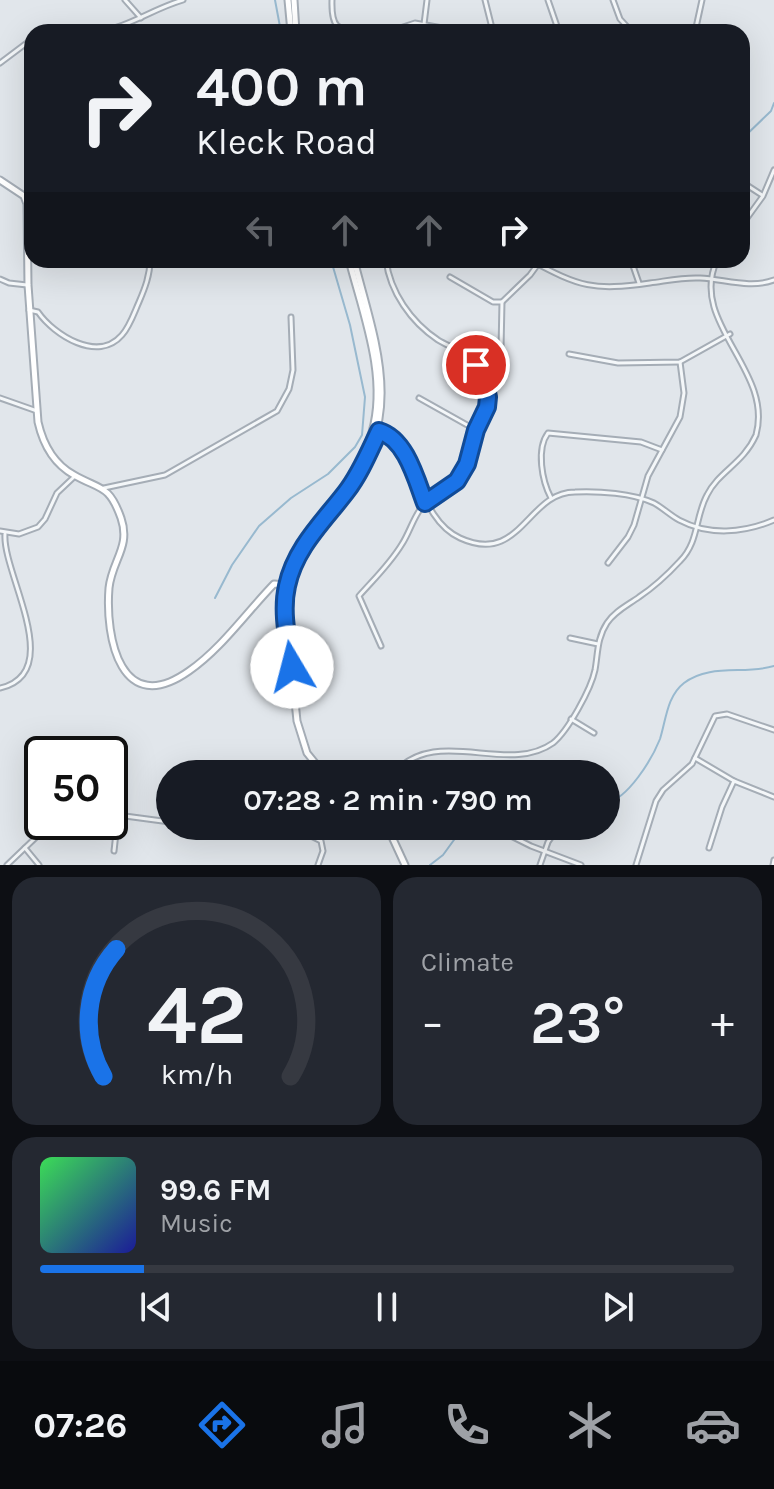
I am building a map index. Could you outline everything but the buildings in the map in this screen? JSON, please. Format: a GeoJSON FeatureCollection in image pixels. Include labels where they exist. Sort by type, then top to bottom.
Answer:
{"type":"FeatureCollection","features":[{"type":"Feature","properties":{"kind":"street"},"geometry":{"type":"LineString","coordinates":[[125,0],[141,18]]}},
{"type":"Feature","properties":{"kind":"street"},"geometry":{"type":"LineString","coordinates":[[124,24],[183,0]]}},
{"type":"Feature","properties":{"kind":"street"},"geometry":{"type":"LineString","coordinates":[[291,0],[293,24]]}},
{"type":"Feature","properties":{"kind":"street"},"geometry":{"type":"LineString","coordinates":[[332,0],[331,19],[334,24]]}},
{"type":"Feature","properties":{"kind":"street"},"geometry":{"type":"LineString","coordinates":[[424,24],[427,0]]}},
{"type":"Feature","properties":{"kind":"street"},"geometry":{"type":"LineString","coordinates":[[485,0],[491,24]]}},
{"type":"Feature","properties":{"kind":"street"},"geometry":{"type":"LineString","coordinates":[[548,0],[556,24]]}},
{"type":"Feature","properties":{"kind":"street"},"geometry":{"type":"LineString","coordinates":[[613,0],[625,24]]}},
{"type":"Feature","properties":{"kind":"street"},"geometry":{"type":"LineString","coordinates":[[697,24],[702,0]]}},
{"type":"Feature","properties":{"kind":"street"},"geometry":{"type":"LineString","coordinates":[[0,63],[24,45]]}},
{"type":"Feature","properties":{"kind":"street"},"geometry":{"type":"LineString","coordinates":[[750,214],[763,196],[774,170]]}},
{"type":"Feature","properties":{"kind":"street"},"geometry":{"type":"LineString","coordinates":[[0,180],[24,196]]}},
{"type":"Feature","properties":{"kind":"street"},"geometry":{"type":"LineString","coordinates":[[750,187],[763,196]]}},
{"type":"Feature","properties":{"kind":"street"},"geometry":{"type":"LineString","coordinates":[[28,268],[40,430],[48,451],[75,476],[104,488],[165,475],[277,411],[289,389],[293,370],[291,317]]}},
{"type":"Feature","properties":{"kind":"street"},"geometry":{"type":"LineString","coordinates":[[29,310],[38,312],[48,326],[66,338],[89,345],[109,344],[116,341],[128,327],[148,280],[149,268]]}},
{"type":"Feature","properties":{"kind":"street"},"geometry":{"type":"LineString","coordinates":[[313,760],[307,753],[297,721],[286,631],[287,585],[303,545],[364,463],[376,431],[382,399],[379,363],[354,268]]}},
{"type":"Feature","properties":{"kind":"street"},"geometry":{"type":"LineString","coordinates":[[381,646],[359,596],[391,560],[425,503],[446,491],[462,474],[487,407],[483,377],[470,358],[431,335],[411,316],[392,283],[388,268]]}},
{"type":"Feature","properties":{"kind":"street"},"geometry":{"type":"LineString","coordinates":[[450,277],[493,302],[502,302],[535,268]]}},
{"type":"Feature","properties":{"kind":"street"},"geometry":{"type":"LineString","coordinates":[[546,268],[578,284],[610,287],[689,278],[757,285],[774,280]]}},
{"type":"Feature","properties":{"kind":"street"},"geometry":{"type":"LineString","coordinates":[[634,268],[639,284]]}},
{"type":"Feature","properties":{"kind":"street"},"geometry":{"type":"LineString","coordinates":[[409,760],[434,751],[536,751],[553,742],[571,719],[591,683],[598,644],[608,621],[651,588],[687,553],[708,493],[750,448],[758,431],[761,413],[752,375],[713,302],[711,279],[714,268]]}},
{"type":"Feature","properties":{"kind":"street"},"geometry":{"type":"LineString","coordinates":[[0,279],[28,285]]}},
{"type":"Feature","properties":{"kind":"street"},"geometry":{"type":"LineString","coordinates":[[502,302],[501,349],[506,365]]}},
{"type":"Feature","properties":{"kind":"street"},"geometry":{"type":"LineString","coordinates":[[569,354],[618,363],[680,362],[730,334]]}},
{"type":"Feature","properties":{"kind":"street"},"geometry":{"type":"LineString","coordinates":[[608,563],[628,537],[648,476],[680,417],[684,405],[684,383],[680,362]]}},
{"type":"Feature","properties":{"kind":"street"},"geometry":{"type":"LineString","coordinates":[[0,398],[37,411]]}},
{"type":"Feature","properties":{"kind":"street"},"geometry":{"type":"LineString","coordinates":[[419,398],[476,430]]}},
{"type":"Feature","properties":{"kind":"street"},"geometry":{"type":"LineString","coordinates":[[376,431],[391,436],[396,442],[413,472],[425,503],[441,526],[471,542],[492,544],[516,533],[551,498],[570,491],[641,499],[678,519],[698,526],[731,531],[751,529],[774,520]]}},
{"type":"Feature","properties":{"kind":"street"},"geometry":{"type":"LineString","coordinates":[[551,498],[542,472],[544,438],[548,433],[641,442],[662,450]]}},
{"type":"Feature","properties":{"kind":"street"},"geometry":{"type":"LineString","coordinates":[[0,688],[13,683],[23,673],[29,662],[31,645],[2,532],[26,533],[38,527],[57,493],[75,476]]}},
{"type":"Feature","properties":{"kind":"street"},"geometry":{"type":"LineString","coordinates":[[104,488],[120,515],[125,535],[109,584],[112,642],[118,662],[135,680],[156,685],[188,672],[274,584],[287,585]]}},
{"type":"Feature","properties":{"kind":"street"},"geometry":{"type":"LineString","coordinates":[[570,638],[598,644]]}},
{"type":"Feature","properties":{"kind":"street"},"geometry":{"type":"LineString","coordinates":[[636,865],[656,801],[695,758],[711,720],[719,714],[745,719],[774,730]]}},
{"type":"Feature","properties":{"kind":"street"},"geometry":{"type":"LineString","coordinates":[[571,719],[594,733]]}},
{"type":"Feature","properties":{"kind":"street"},"geometry":{"type":"LineString","coordinates":[[695,758],[734,781],[774,797]]}},
{"type":"Feature","properties":{"kind":"street"},"geometry":{"type":"LineString","coordinates":[[709,848],[734,781]]}},
{"type":"Feature","properties":{"kind":"street"},"geometry":{"type":"LineString","coordinates":[[128,816],[156,820]]}},
{"type":"Feature","properties":{"kind":"street"},"geometry":{"type":"LineString","coordinates":[[7,865],[33,840]]}},
{"type":"Feature","properties":{"kind":"street"},"geometry":{"type":"LineString","coordinates":[[114,851],[115,840]]}},
{"type":"Feature","properties":{"kind":"street"},"geometry":{"type":"LineString","coordinates":[[318,865],[323,846],[319,840]]}},
{"type":"Feature","properties":{"kind":"street"},"geometry":{"type":"LineString","coordinates":[[393,840],[405,865]]}},
{"type":"Feature","properties":{"kind":"street"},"geometry":{"type":"LineString","coordinates":[[521,840],[581,865]]}},
{"type":"Feature","properties":{"kind":"street"},"geometry":{"type":"LineString","coordinates":[[540,865],[551,840]]}},
{"type":"Feature","properties":{"kind":"street"},"geometry":{"type":"LineString","coordinates":[[25,848],[39,865]]}},
{"type":"Feature","properties":{"kind":"waterway"},"geometry":{"type":"LineString","coordinates":[[275,0],[280,24]]}},
{"type":"Feature","properties":{"kind":"waterway"},"geometry":{"type":"LineString","coordinates":[[750,131],[771,111],[774,103]]}},
{"type":"Feature","properties":{"kind":"waterway"},"geometry":{"type":"LineString","coordinates":[[215,598],[232,565],[259,526],[291,498],[328,474],[355,447],[362,435],[365,397],[350,325],[333,268]]}},
{"type":"Feature","properties":{"kind":"waterway"},"geometry":{"type":"LineString","coordinates":[[620,796],[651,757],[678,688],[705,673],[774,666]]}},
{"type":"Feature","properties":{"kind":"waterway"},"geometry":{"type":"LineString","coordinates":[[430,865],[443,855],[454,840]]}},
{"type":"Feature","properties":{"kind":"route"},"geometry":{"type":"LineString","coordinates":[[292,667],[285,603],[287,585],[303,545],[352,483],[379,431],[396,442],[413,472],[425,503],[457,481],[467,464],[476,430],[487,407],[485,383],[476,365]]}}]}
